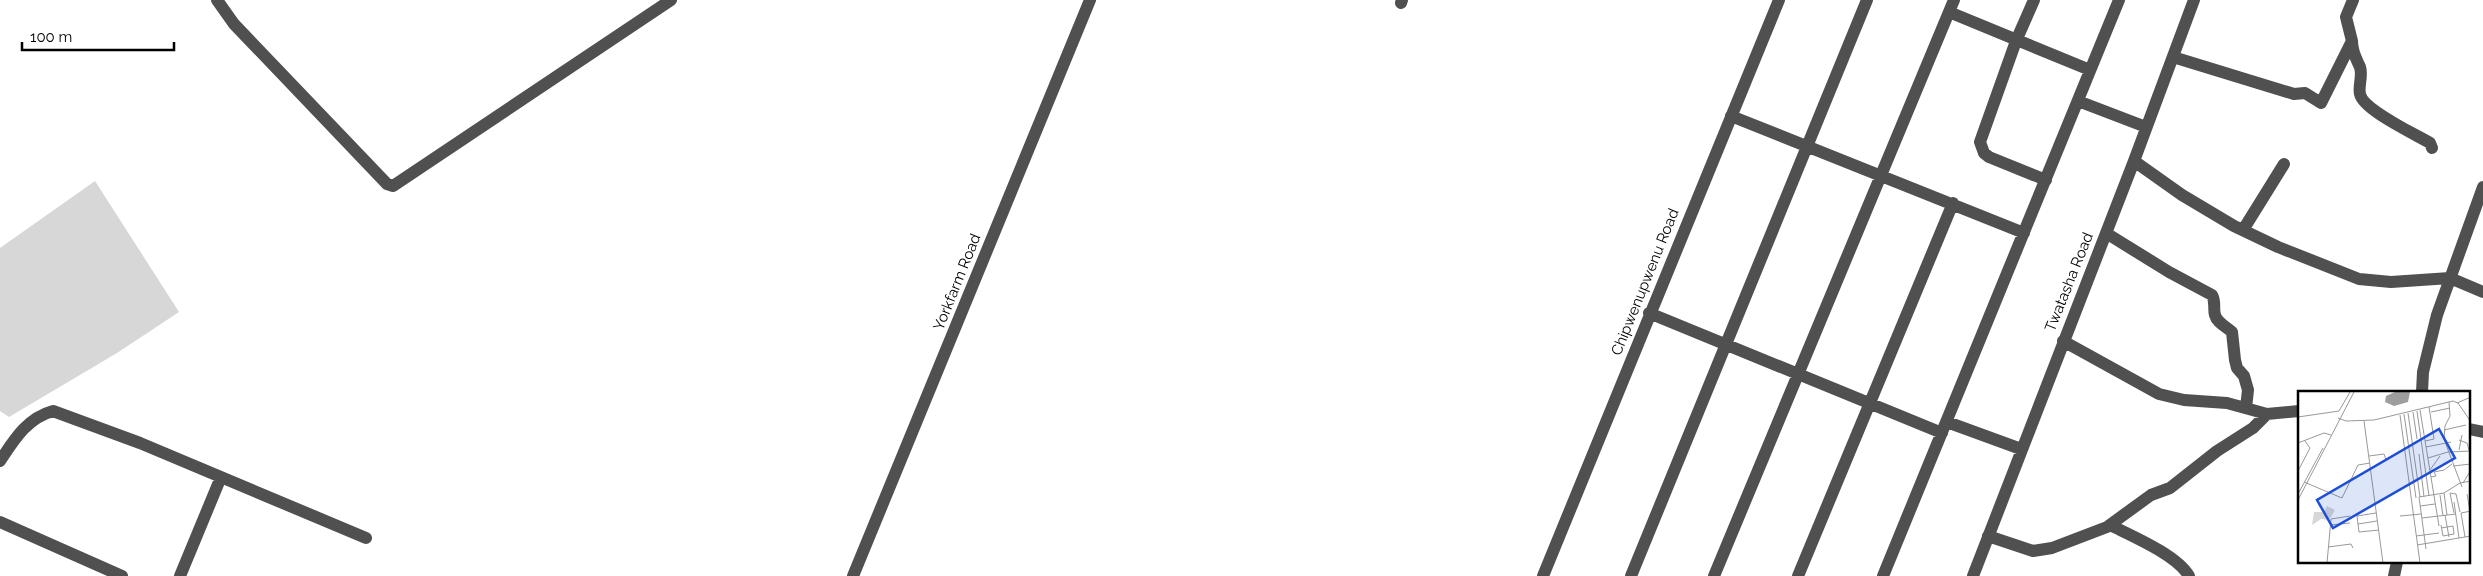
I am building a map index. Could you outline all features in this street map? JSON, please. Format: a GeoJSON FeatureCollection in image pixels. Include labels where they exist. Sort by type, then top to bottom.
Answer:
{"type":"FeatureCollection","features":[{"type":"Feature","properties":{"kind":"street"},"geometry":{"type":"LineString","coordinates":[[217,0],[234,24],[332,129],[387,184],[393,186],[671,0]]}},
{"type":"Feature","properties":{"kind":"street","name":"Yorkfarm Road"},"geometry":{"type":"LineString","coordinates":[[853,576],[1090,0]]}},
{"type":"Feature","properties":{"kind":"street","name":"Chipwenupwenu Road"},"geometry":{"type":"LineString","coordinates":[[1544,576],[1649,313],[1779,0]]}},
{"type":"Feature","properties":{"kind":"street"},"geometry":{"type":"LineString","coordinates":[[1631,576],[1868,0]]}},
{"type":"Feature","properties":{"kind":"street"},"geometry":{"type":"LineString","coordinates":[[2034,0],[2016,41],[1980,138],[1981,148],[1989,157],[2046,180]]}},
{"type":"Feature","properties":{"kind":"street"},"geometry":{"type":"LineString","coordinates":[[1883,576],[2118,0]]}},
{"type":"Feature","properties":{"kind":"street","name":"Twatasha Road"},"geometry":{"type":"LineString","coordinates":[[1973,576],[2134,161],[2194,0]]}},
{"type":"Feature","properties":{"kind":"street"},"geometry":{"type":"LineString","coordinates":[[2352,0],[2346,17],[2352,41],[2352,50],[2360,68],[2360,96],[2373,110],[2430,143],[2432,148]]}},
{"type":"Feature","properties":{"kind":"street"},"geometry":{"type":"LineString","coordinates":[[1714,576],[1951,6],[2016,41],[2090,70]]}},
{"type":"Feature","properties":{"kind":"street"},"geometry":{"type":"LineString","coordinates":[[2173,57],[2294,94],[2305,93],[2321,103],[2352,41]]}},
{"type":"Feature","properties":{"kind":"street"},"geometry":{"type":"LineString","coordinates":[[2078,101],[2146,127]]}},
{"type":"Feature","properties":{"kind":"street"},"geometry":{"type":"LineString","coordinates":[[1731,116],[1808,148],[1953,203],[2024,233]]}},
{"type":"Feature","properties":{"kind":"street"},"geometry":{"type":"LineString","coordinates":[[2134,161],[2204,209],[2243,230],[2278,247],[2359,279],[2391,282],[2450,278],[2483,292]]}},
{"type":"Feature","properties":{"kind":"street"},"geometry":{"type":"LineString","coordinates":[[2243,230],[2284,164]]}},
{"type":"Feature","properties":{"kind":"street"},"geometry":{"type":"LineString","coordinates":[[2422,391],[2423,372],[2430,338],[2483,187]]}},
{"type":"Feature","properties":{"kind":"street"},"geometry":{"type":"LineString","coordinates":[[1798,576],[1953,203]]}},
{"type":"Feature","properties":{"kind":"street"},"geometry":{"type":"LineString","coordinates":[[2106,233],[2169,272],[2212,295],[2215,299],[2215,314],[2218,321],[2232,332],[2235,360],[2244,376],[2248,390],[2246,408]]}},
{"type":"Feature","properties":{"kind":"street"},"geometry":{"type":"LineString","coordinates":[[1649,313],[1870,403],[2021,449]]}},
{"type":"Feature","properties":{"kind":"street"},"geometry":{"type":"LineString","coordinates":[[2063,341],[2159,394],[2184,400],[2227,404],[2267,414],[2298,411]]}},
{"type":"Feature","properties":{"kind":"street"},"geometry":{"type":"LineString","coordinates":[[0,461],[34,418],[53,411],[140,443],[366,538]]}},
{"type":"Feature","properties":{"kind":"street"},"geometry":{"type":"LineString","coordinates":[[1988,536],[2033,551],[2066,543],[2110,525],[2151,494],[2170,488],[2217,451],[2253,428],[2267,414]]}},
{"type":"Feature","properties":{"kind":"street"},"geometry":{"type":"LineString","coordinates":[[2470,429],[2483,432]]}},
{"type":"Feature","properties":{"kind":"street"},"geometry":{"type":"LineString","coordinates":[[180,576],[221,477]]}},
{"type":"Feature","properties":{"kind":"street"},"geometry":{"type":"LineString","coordinates":[[0,522],[122,576]]}},
{"type":"Feature","properties":{"kind":"street"},"geometry":{"type":"LineString","coordinates":[[2110,525],[2171,559],[2182,567],[2189,576]]}},
{"type":"Feature","properties":{"kind":"shaded area"},"geometry":{"type":"Polygon","coordinates":[[[95,181],[179,312],[117,353],[9,417],[0,411],[0,248],[95,181]]]}}]}
